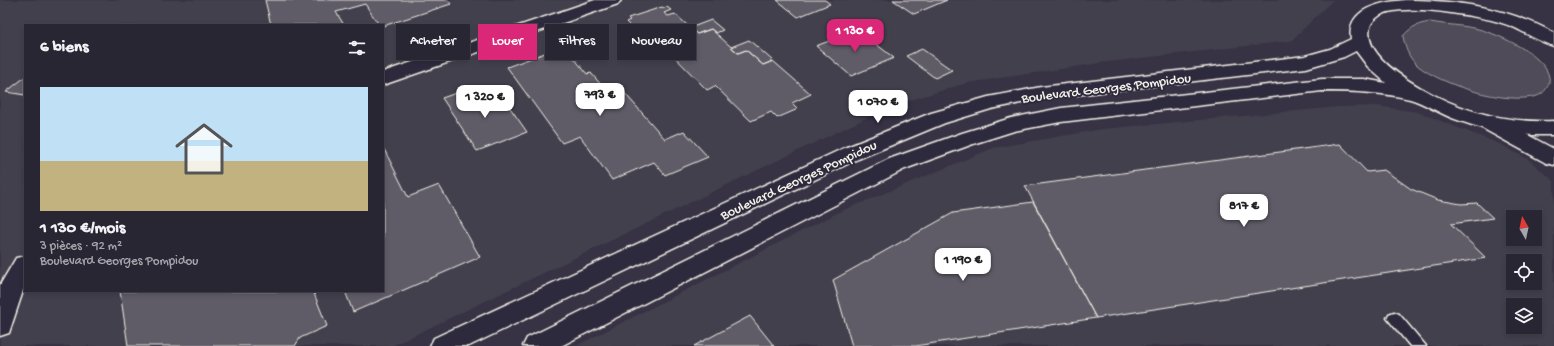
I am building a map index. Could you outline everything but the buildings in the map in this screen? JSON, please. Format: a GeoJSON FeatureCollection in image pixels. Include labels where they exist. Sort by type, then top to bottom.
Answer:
{"type":"FeatureCollection","features":[{"type":"Feature","properties":{"kind":"main road"},"geometry":{"type":"LineString","coordinates":[[384,79],[612,0]]}},
{"type":"Feature","properties":{"kind":"main road"},"geometry":{"type":"LineString","coordinates":[[1461,0],[1493,14]]}},
{"type":"Feature","properties":{"kind":"main road"},"geometry":{"type":"LineString","coordinates":[[1554,40],[1522,24],[1493,14],[1459,5],[1426,2],[1382,5],[1365,18],[1360,29],[1361,42],[1370,59],[1384,73],[1416,94],[1450,110],[1487,122],[1519,127],[1554,128]]}},
{"type":"Feature","properties":{"kind":"main road","name":"Boulevard Georges Pompidou"},"geometry":{"type":"LineString","coordinates":[[443,346],[850,154],[938,118],[988,103],[1041,93],[1306,62],[1337,53],[1361,42]]}},
{"type":"Feature","properties":{"kind":"main road","name":"Boulevard Georges Pompidou"},"geometry":{"type":"LineString","coordinates":[[536,346],[897,164],[1011,125],[1069,114],[1322,86],[1364,85],[1416,94]]}},
{"type":"Feature","properties":{"kind":"main road"},"geometry":{"type":"LineString","coordinates":[[1487,122],[1554,158]]}},
{"type":"Feature","properties":{"kind":"main road"},"geometry":{"type":"LineString","coordinates":[[0,325],[4,303],[18,273],[24,266]]}},
{"type":"Feature","properties":{"kind":"lane"},"geometry":{"type":"LineString","coordinates":[[1394,318],[1419,346]]}},
{"type":"Feature","properties":{"kind":"shaded area"},"geometry":{"type":"Polygon","coordinates":[[[0,0],[1333,0],[1291,41],[1108,62],[967,83],[891,106],[392,346],[0,346],[0,0]]]}},
{"type":"Feature","properties":{"kind":"shaded area"},"geometry":{"type":"Polygon","coordinates":[[[1430,22],[1478,29],[1510,41],[1533,56],[1543,65],[1548,74],[1549,83],[1547,87],[1543,93],[1537,96],[1509,98],[1474,91],[1442,80],[1417,65],[1411,59],[1403,36],[1415,26],[1430,22]]]}},
{"type":"Feature","properties":{"kind":"shaded area"},"geometry":{"type":"Polygon","coordinates":[[[1378,106],[1418,112],[1500,144],[1528,159],[1554,181],[1554,346],[576,346],[839,212],[993,148],[1102,129],[1338,107],[1378,106]]]}}]}
